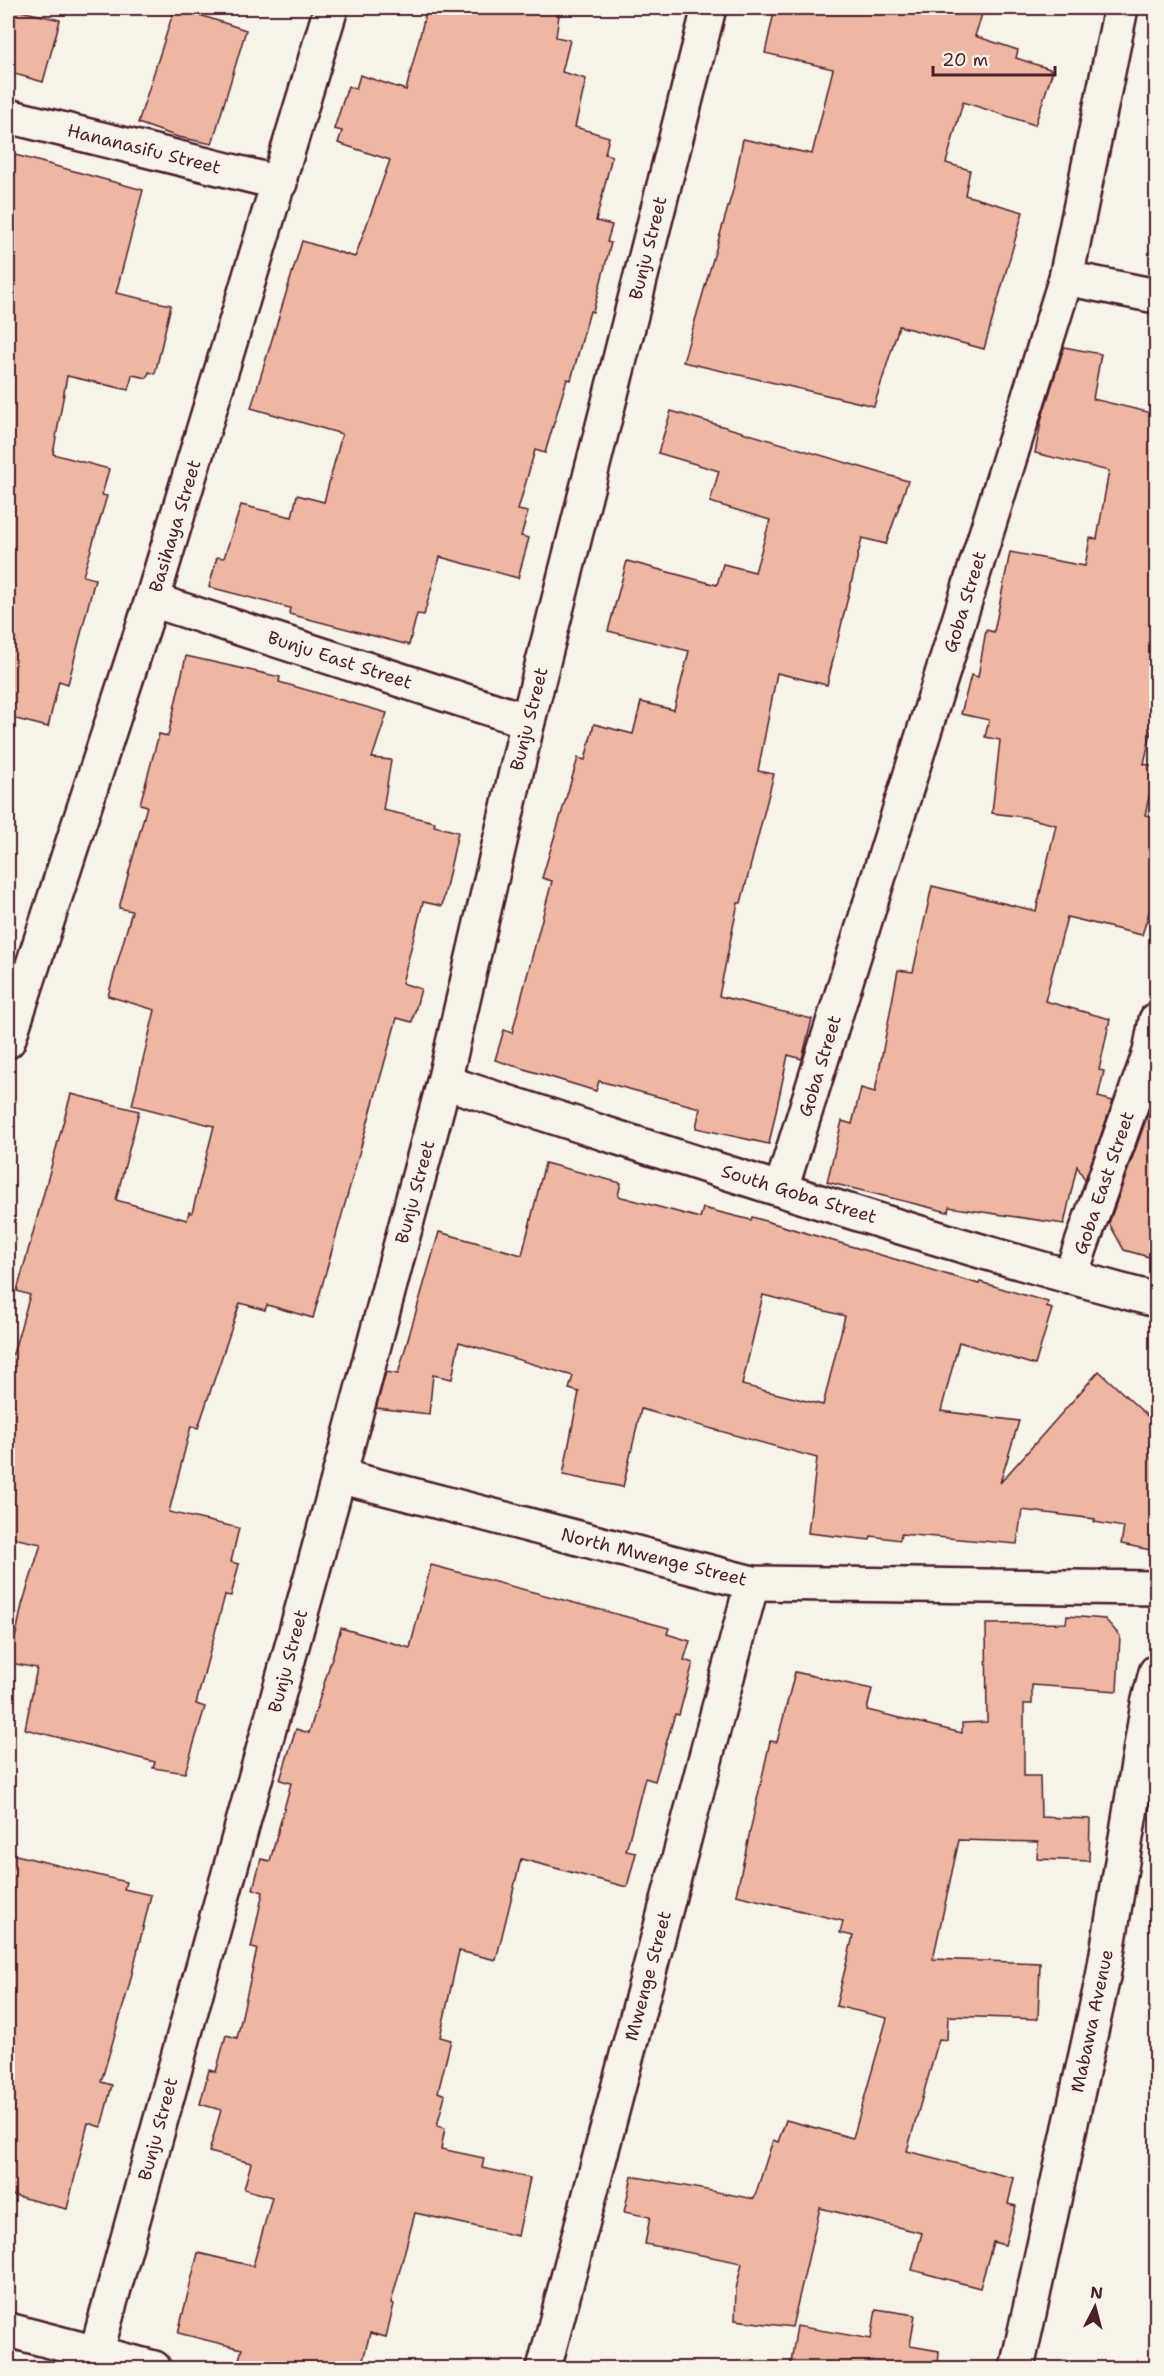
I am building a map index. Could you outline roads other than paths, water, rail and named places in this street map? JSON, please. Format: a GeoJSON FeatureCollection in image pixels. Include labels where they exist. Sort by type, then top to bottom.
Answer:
{"type":"FeatureCollection","features":[{"type":"Feature","properties":{"kind":"street","name":"Basihaya Street"},"geometry":{"type":"LineString","coordinates":[[8,1037],[153,600],[331,8]]}},
{"type":"Feature","properties":{"kind":"street","name":"Bunju Street"},"geometry":{"type":"LineString","coordinates":[[94,2361],[339,1476],[444,1082],[528,721],[709,8]]}},
{"type":"Feature","properties":{"kind":"street","name":"Goba Street"},"geometry":{"type":"LineString","coordinates":[[782,1190],[1066,278],[1121,8]]}},
{"type":"Feature","properties":{"kind":"street","name":"Hananasifu Street"},"geometry":{"type":"LineString","coordinates":[[8,116],[280,183]]}},
{"type":"Feature","properties":{"kind":"street"},"geometry":{"type":"LineString","coordinates":[[1066,278],[1156,296]]}},
{"type":"Feature","properties":{"kind":"street","name":"Bunju East Street"},"geometry":{"type":"LineString","coordinates":[[153,600],[528,721]]}},
{"type":"Feature","properties":{"kind":"street","name":"Goba East Street"},"geometry":{"type":"LineString","coordinates":[[1070,1277],[1150,1052],[1156,1020]]}},
{"type":"Feature","properties":{"kind":"street","name":"South Goba Street"},"geometry":{"type":"LineString","coordinates":[[444,1082],[782,1190],[1070,1277],[1156,1300]]}},
{"type":"Feature","properties":{"kind":"street","name":"North Mwenge Street"},"geometry":{"type":"LineString","coordinates":[[339,1476],[752,1583],[1156,1588]]}},
{"type":"Feature","properties":{"kind":"street","name":"Mwenge Street"},"geometry":{"type":"LineString","coordinates":[[544,2368],[752,1583]]}},
{"type":"Feature","properties":{"kind":"street","name":"Mabawa Avenue"},"geometry":{"type":"LineString","coordinates":[[1017,2368],[1103,1977],[1148,1704],[1156,1672]]}},
{"type":"Feature","properties":{"kind":"street"},"geometry":{"type":"LineString","coordinates":[[8,2330],[94,2361],[154,2368]]}}]}
